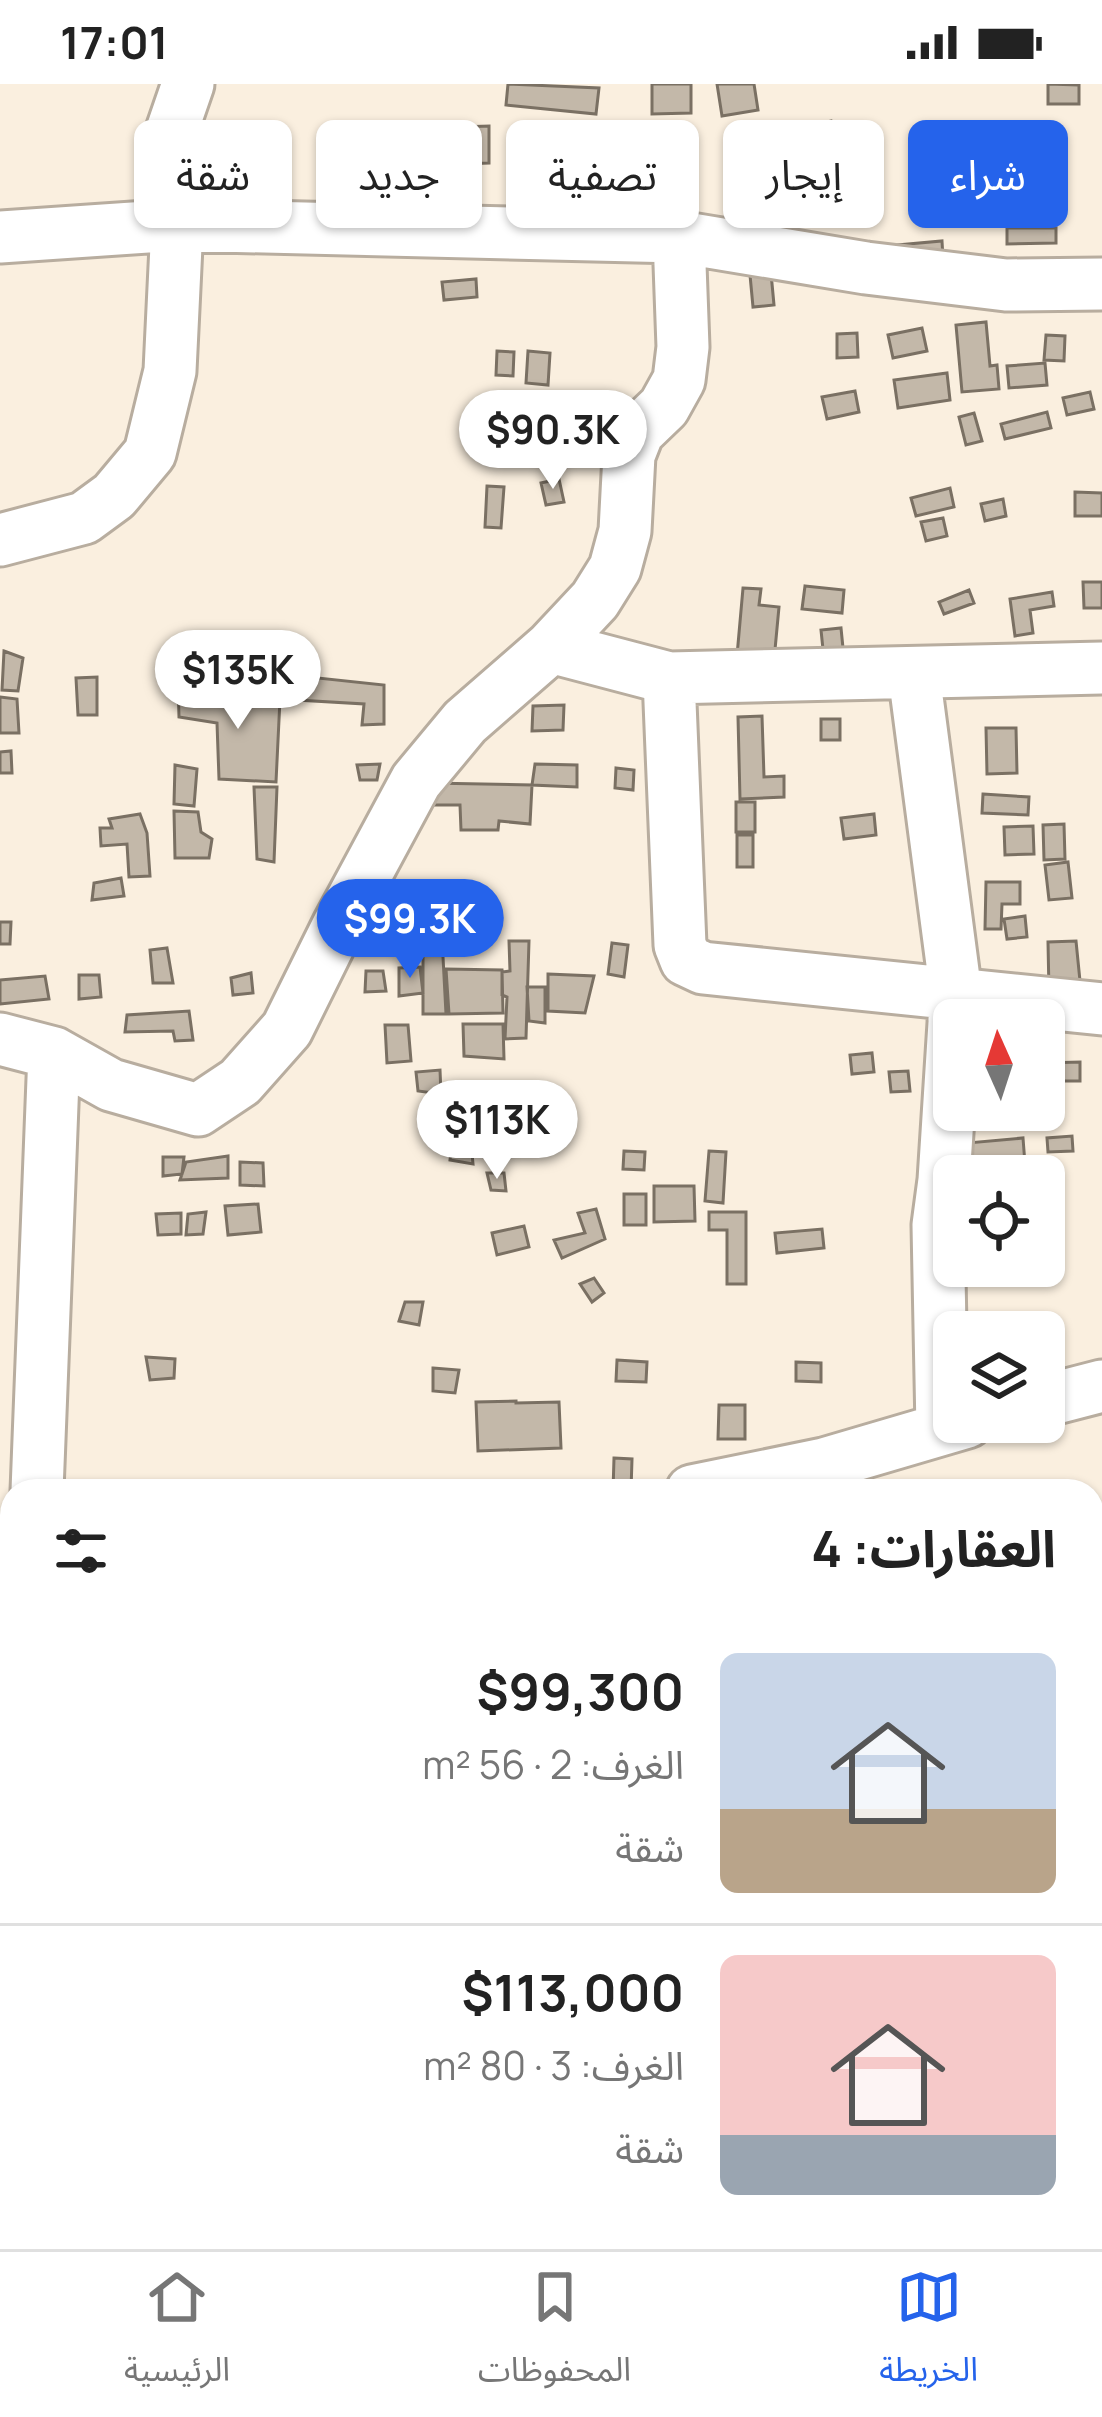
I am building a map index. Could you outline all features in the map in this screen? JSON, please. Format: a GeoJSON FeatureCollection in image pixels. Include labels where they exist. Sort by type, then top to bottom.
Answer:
{"type":"FeatureCollection","features":[{"type":"Feature","properties":{"kind":"street"},"geometry":{"type":"LineString","coordinates":[[176,120],[188,84]]}},
{"type":"Feature","properties":{"kind":"street"},"geometry":{"type":"LineString","coordinates":[[0,237],[134,228]]}},
{"type":"Feature","properties":{"kind":"street"},"geometry":{"type":"LineString","coordinates":[[0,540],[84,518],[114,496],[150,453],[170,371],[177,228]]}},
{"type":"Feature","properties":{"kind":"street"},"geometry":{"type":"LineString","coordinates":[[292,228],[679,237],[1006,285],[1102,284]]}},
{"type":"Feature","properties":{"kind":"street"},"geometry":{"type":"LineString","coordinates":[[0,1040],[54,1054],[111,1085],[198,1110],[240,1082],[287,1029],[416,781],[465,722],[551,647],[595,600],[616,568],[625,531],[629,455],[638,432],[664,407],[679,380],[679,237]]}},
{"type":"Feature","properties":{"kind":"street"},"geometry":{"type":"LineString","coordinates":[[551,647],[669,678],[1102,668]]}},
{"type":"Feature","properties":{"kind":"street"},"geometry":{"type":"LineString","coordinates":[[914,674],[953,999]]}},
{"type":"Feature","properties":{"kind":"street"},"geometry":{"type":"LineString","coordinates":[[669,678],[680,945],[686,960],[703,968],[933,1008]]}},
{"type":"Feature","properties":{"kind":"street"},"geometry":{"type":"LineString","coordinates":[[1065,1010],[1102,1009]]}},
{"type":"Feature","properties":{"kind":"street"},"geometry":{"type":"LineString","coordinates":[[37,1479],[54,1054]]}},
{"type":"Feature","properties":{"kind":"street"},"geometry":{"type":"LineString","coordinates":[[945,1311],[938,1226],[946,1131]]}},
{"type":"Feature","properties":{"kind":"street"},"geometry":{"type":"LineString","coordinates":[[1065,1396],[1102,1386]]}},
{"type":"Feature","properties":{"kind":"street"},"geometry":{"type":"LineString","coordinates":[[825,1478],[933,1434]]}},
{"type":"Feature","properties":{"kind":"building"},"geometry":{"type":"Polygon","coordinates":[[[508,84],[599,88],[596,114],[506,105],[508,84]]]}},
{"type":"Feature","properties":{"kind":"building"},"geometry":{"type":"Polygon","coordinates":[[[652,84],[691,84],[691,113],[652,114],[652,84]]]}},
{"type":"Feature","properties":{"kind":"building"},"geometry":{"type":"Polygon","coordinates":[[[717,84],[754,84],[758,110],[722,116],[717,84]]]}},
{"type":"Feature","properties":{"kind":"building"},"geometry":{"type":"Polygon","coordinates":[[[1048,84],[1079,85],[1079,104],[1048,104],[1048,84]]]}},
{"type":"Feature","properties":{"kind":"building"},"geometry":{"type":"Polygon","coordinates":[[[482,126],[489,126],[489,163],[482,163],[482,126]]]}},
{"type":"Feature","properties":{"kind":"building"},"geometry":{"type":"Polygon","coordinates":[[[1007,228],[1056,228],[1056,243],[1007,244],[1007,228]]]}},
{"type":"Feature","properties":{"kind":"building"},"geometry":{"type":"Polygon","coordinates":[[[942,241],[943,258],[875,247],[942,241]]]}},
{"type":"Feature","properties":{"kind":"building"},"geometry":{"type":"Polygon","coordinates":[[[771,273],[774,305],[753,307],[750,275],[771,273]]]}},
{"type":"Feature","properties":{"kind":"building"},"geometry":{"type":"Polygon","coordinates":[[[476,279],[477,297],[444,300],[442,282],[476,279]]]}},
{"type":"Feature","properties":{"kind":"building"},"geometry":{"type":"Polygon","coordinates":[[[986,322],[990,366],[997,365],[999,389],[962,392],[956,325],[986,322]]]}},
{"type":"Feature","properties":{"kind":"building"},"geometry":{"type":"Polygon","coordinates":[[[922,328],[927,351],[893,358],[888,335],[922,328]]]}},
{"type":"Feature","properties":{"kind":"building"},"geometry":{"type":"Polygon","coordinates":[[[857,333],[858,357],[837,358],[837,334],[857,333]]]}},
{"type":"Feature","properties":{"kind":"building"},"geometry":{"type":"Polygon","coordinates":[[[1046,335],[1065,336],[1064,361],[1044,360],[1046,335]]]}},
{"type":"Feature","properties":{"kind":"building"},"geometry":{"type":"Polygon","coordinates":[[[497,351],[514,352],[513,376],[496,375],[497,351]]]}},
{"type":"Feature","properties":{"kind":"building"},"geometry":{"type":"Polygon","coordinates":[[[528,351],[550,353],[548,385],[526,383],[528,351]]]}},
{"type":"Feature","properties":{"kind":"building"},"geometry":{"type":"Polygon","coordinates":[[[1045,363],[1047,385],[1009,388],[1007,366],[1045,363]]]}},
{"type":"Feature","properties":{"kind":"building"},"geometry":{"type":"Polygon","coordinates":[[[947,373],[950,400],[898,408],[894,380],[947,373]]]}},
{"type":"Feature","properties":{"kind":"building"},"geometry":{"type":"Polygon","coordinates":[[[855,391],[859,412],[827,419],[822,397],[855,391]]]}},
{"type":"Feature","properties":{"kind":"building"},"geometry":{"type":"Polygon","coordinates":[[[1090,392],[1094,409],[1067,415],[1063,398],[1090,392]]]}},
{"type":"Feature","properties":{"kind":"building"},"geometry":{"type":"Polygon","coordinates":[[[1047,412],[1051,428],[1005,439],[1001,424],[1047,412]]]}},
{"type":"Feature","properties":{"kind":"building"},"geometry":{"type":"Polygon","coordinates":[[[974,413],[982,441],[966,445],[959,417],[974,413]]]}},
{"type":"Feature","properties":{"kind":"building"},"geometry":{"type":"Polygon","coordinates":[[[559,479],[564,502],[546,505],[541,483],[559,479]]]}},
{"type":"Feature","properties":{"kind":"building"},"geometry":{"type":"Polygon","coordinates":[[[487,486],[504,487],[501,528],[485,527],[487,486]]]}},
{"type":"Feature","properties":{"kind":"building"},"geometry":{"type":"Polygon","coordinates":[[[950,488],[954,507],[916,516],[911,498],[950,488]]]}},
{"type":"Feature","properties":{"kind":"building"},"geometry":{"type":"Polygon","coordinates":[[[1075,492],[1102,493],[1102,516],[1075,516],[1075,492]]]}},
{"type":"Feature","properties":{"kind":"building"},"geometry":{"type":"Polygon","coordinates":[[[1003,499],[1006,516],[985,521],[981,504],[1003,499]]]}},
{"type":"Feature","properties":{"kind":"building"},"geometry":{"type":"Polygon","coordinates":[[[943,518],[947,536],[926,541],[921,522],[943,518]]]}},
{"type":"Feature","properties":{"kind":"building"},"geometry":{"type":"Polygon","coordinates":[[[1083,582],[1102,582],[1102,608],[1084,608],[1083,582]]]}},
{"type":"Feature","properties":{"kind":"building"},"geometry":{"type":"Polygon","coordinates":[[[805,586],[844,590],[842,613],[802,609],[805,586]]]}},
{"type":"Feature","properties":{"kind":"building"},"geometry":{"type":"Polygon","coordinates":[[[743,588],[761,589],[759,605],[779,607],[773,671],[736,667],[743,588]]]}},
{"type":"Feature","properties":{"kind":"building"},"geometry":{"type":"Polygon","coordinates":[[[969,590],[974,603],[944,614],[939,602],[969,590]]]}},
{"type":"Feature","properties":{"kind":"building"},"geometry":{"type":"Polygon","coordinates":[[[1052,592],[1054,606],[1030,610],[1033,633],[1015,636],[1010,599],[1052,592]]]}},
{"type":"Feature","properties":{"kind":"building"},"geometry":{"type":"Polygon","coordinates":[[[841,628],[845,668],[825,669],[821,630],[841,628]]]}},
{"type":"Feature","properties":{"kind":"building"},"geometry":{"type":"Polygon","coordinates":[[[307,643],[308,677],[384,685],[384,724],[362,725],[364,704],[280,699],[281,647],[307,643]]]}},
{"type":"Feature","properties":{"kind":"building"},"geometry":{"type":"Polygon","coordinates":[[[250,647],[268,649],[263,672],[247,673],[250,647]]]}},
{"type":"Feature","properties":{"kind":"building"},"geometry":{"type":"Polygon","coordinates":[[[4,651],[23,658],[18,691],[2,690],[4,651]]]}},
{"type":"Feature","properties":{"kind":"building"},"geometry":{"type":"Polygon","coordinates":[[[97,677],[97,715],[78,715],[76,678],[97,677]]]}},
{"type":"Feature","properties":{"kind":"building"},"geometry":{"type":"Polygon","coordinates":[[[200,679],[200,699],[280,699],[276,782],[219,779],[217,723],[179,717],[178,681],[200,679]]]}},
{"type":"Feature","properties":{"kind":"building"},"geometry":{"type":"Polygon","coordinates":[[[0,697],[17,699],[19,733],[0,733],[0,697]]]}},
{"type":"Feature","properties":{"kind":"building"},"geometry":{"type":"Polygon","coordinates":[[[564,705],[563,730],[532,731],[533,706],[564,705]]]}},
{"type":"Feature","properties":{"kind":"building"},"geometry":{"type":"Polygon","coordinates":[[[762,716],[764,777],[784,776],[784,797],[740,799],[738,717],[762,716]]]}},
{"type":"Feature","properties":{"kind":"building"},"geometry":{"type":"Polygon","coordinates":[[[821,719],[840,719],[840,740],[821,740],[821,719]]]}},
{"type":"Feature","properties":{"kind":"building"},"geometry":{"type":"Polygon","coordinates":[[[986,728],[1016,728],[1017,773],[987,774],[986,728]]]}},
{"type":"Feature","properties":{"kind":"building"},"geometry":{"type":"Polygon","coordinates":[[[11,751],[12,773],[0,773],[0,752],[11,751]]]}},
{"type":"Feature","properties":{"kind":"building"},"geometry":{"type":"Polygon","coordinates":[[[380,764],[377,780],[360,780],[357,765],[380,764]]]}},
{"type":"Feature","properties":{"kind":"building"},"geometry":{"type":"Polygon","coordinates":[[[535,764],[577,765],[577,787],[532,785],[535,764]]]}},
{"type":"Feature","properties":{"kind":"building"},"geometry":{"type":"Polygon","coordinates":[[[175,765],[197,769],[194,806],[174,804],[175,765]]]}},
{"type":"Feature","properties":{"kind":"building"},"geometry":{"type":"Polygon","coordinates":[[[616,768],[634,770],[633,790],[615,788],[616,768]]]}},
{"type":"Feature","properties":{"kind":"building"},"geometry":{"type":"Polygon","coordinates":[[[429,783],[532,785],[530,824],[499,821],[498,830],[461,830],[460,805],[429,805],[429,783]]]}},
{"type":"Feature","properties":{"kind":"building"},"geometry":{"type":"Polygon","coordinates":[[[254,787],[277,787],[274,862],[257,859],[254,787]]]}},
{"type":"Feature","properties":{"kind":"building"},"geometry":{"type":"Polygon","coordinates":[[[983,794],[1029,797],[1028,815],[982,813],[983,794]]]}},
{"type":"Feature","properties":{"kind":"building"},"geometry":{"type":"Polygon","coordinates":[[[736,802],[755,802],[755,832],[736,832],[736,802]]]}},
{"type":"Feature","properties":{"kind":"building"},"geometry":{"type":"Polygon","coordinates":[[[174,811],[198,812],[201,832],[212,839],[209,858],[175,858],[174,811]]]}},
{"type":"Feature","properties":{"kind":"building"},"geometry":{"type":"Polygon","coordinates":[[[140,814],[147,833],[150,876],[129,877],[127,844],[101,846],[100,828],[112,828],[109,819],[140,814]]]}},
{"type":"Feature","properties":{"kind":"building"},"geometry":{"type":"Polygon","coordinates":[[[874,814],[876,835],[844,839],[841,818],[874,814]]]}},
{"type":"Feature","properties":{"kind":"building"},"geometry":{"type":"Polygon","coordinates":[[[1064,824],[1065,859],[1044,860],[1043,825],[1064,824]]]}},
{"type":"Feature","properties":{"kind":"building"},"geometry":{"type":"Polygon","coordinates":[[[1033,826],[1034,854],[1005,855],[1004,827],[1033,826]]]}},
{"type":"Feature","properties":{"kind":"building"},"geometry":{"type":"Polygon","coordinates":[[[737,835],[753,835],[753,867],[737,867],[737,835]]]}},
{"type":"Feature","properties":{"kind":"building"},"geometry":{"type":"Polygon","coordinates":[[[1068,862],[1072,898],[1049,900],[1045,865],[1068,862]]]}},
{"type":"Feature","properties":{"kind":"building"},"geometry":{"type":"Polygon","coordinates":[[[121,878],[124,896],[92,900],[94,883],[121,878]]]}},
{"type":"Feature","properties":{"kind":"building"},"geometry":{"type":"Polygon","coordinates":[[[986,882],[1020,882],[1020,904],[1002,904],[1001,929],[985,929],[986,882]]]}},
{"type":"Feature","properties":{"kind":"building"},"geometry":{"type":"Polygon","coordinates":[[[1025,916],[1027,937],[1007,939],[1004,919],[1025,916]]]}},
{"type":"Feature","properties":{"kind":"building"},"geometry":{"type":"Polygon","coordinates":[[[0,922],[11,922],[10,944],[0,944],[0,922]]]}},
{"type":"Feature","properties":{"kind":"building"},"geometry":{"type":"Polygon","coordinates":[[[423,937],[442,938],[446,1014],[423,1014],[423,937]]]}},
{"type":"Feature","properties":{"kind":"building"},"geometry":{"type":"Polygon","coordinates":[[[509,941],[529,941],[526,1038],[505,1039],[507,997],[502,995],[502,972],[510,971],[509,941]]]}},
{"type":"Feature","properties":{"kind":"building"},"geometry":{"type":"Polygon","coordinates":[[[1076,941],[1081,991],[1049,992],[1048,942],[1076,941]]]}},
{"type":"Feature","properties":{"kind":"building"},"geometry":{"type":"Polygon","coordinates":[[[612,943],[628,945],[624,977],[608,974],[612,943]]]}},
{"type":"Feature","properties":{"kind":"building"},"geometry":{"type":"Polygon","coordinates":[[[167,948],[173,983],[153,983],[150,950],[167,948]]]}},
{"type":"Feature","properties":{"kind":"building"},"geometry":{"type":"Polygon","coordinates":[[[420,967],[423,993],[399,996],[399,968],[420,967]]]}},
{"type":"Feature","properties":{"kind":"building"},"geometry":{"type":"Polygon","coordinates":[[[446,969],[502,970],[503,1013],[449,1014],[446,969]]]}},
{"type":"Feature","properties":{"kind":"building"},"geometry":{"type":"Polygon","coordinates":[[[366,971],[383,971],[386,991],[365,992],[366,971]]]}},
{"type":"Feature","properties":{"kind":"building"},"geometry":{"type":"Polygon","coordinates":[[[251,973],[253,993],[233,995],[231,978],[251,973]]]}},
{"type":"Feature","properties":{"kind":"building"},"geometry":{"type":"Polygon","coordinates":[[[548,974],[594,976],[585,1013],[548,1011],[548,974]]]}},
{"type":"Feature","properties":{"kind":"building"},"geometry":{"type":"Polygon","coordinates":[[[79,975],[99,975],[101,997],[79,999],[79,975]]]}},
{"type":"Feature","properties":{"kind":"building"},"geometry":{"type":"Polygon","coordinates":[[[45,976],[49,999],[0,1004],[0,980],[45,976]]]}},
{"type":"Feature","properties":{"kind":"building"},"geometry":{"type":"Polygon","coordinates":[[[527,987],[545,987],[545,1023],[529,1021],[527,987]]]}},
{"type":"Feature","properties":{"kind":"building"},"geometry":{"type":"Polygon","coordinates":[[[189,1011],[193,1040],[175,1041],[173,1031],[125,1032],[127,1015],[189,1011]]]}},
{"type":"Feature","properties":{"kind":"building"},"geometry":{"type":"Polygon","coordinates":[[[463,1024],[503,1024],[504,1059],[464,1056],[463,1024]]]}},
{"type":"Feature","properties":{"kind":"building"},"geometry":{"type":"Polygon","coordinates":[[[385,1025],[408,1025],[411,1061],[387,1063],[385,1025]]]}},
{"type":"Feature","properties":{"kind":"building"},"geometry":{"type":"Polygon","coordinates":[[[872,1053],[874,1072],[852,1074],[850,1055],[872,1053]]]}},
{"type":"Feature","properties":{"kind":"building"},"geometry":{"type":"Polygon","coordinates":[[[1065,1062],[1080,1062],[1080,1081],[1065,1081],[1065,1062]]]}},
{"type":"Feature","properties":{"kind":"building"},"geometry":{"type":"Polygon","coordinates":[[[440,1070],[441,1094],[418,1091],[416,1072],[440,1070]]]}},
{"type":"Feature","properties":{"kind":"building"},"geometry":{"type":"Polygon","coordinates":[[[908,1071],[910,1091],[891,1092],[889,1072],[908,1071]]]}},
{"type":"Feature","properties":{"kind":"building"},"geometry":{"type":"Polygon","coordinates":[[[1072,1136],[1073,1151],[1048,1152],[1047,1138],[1072,1136]]]}},
{"type":"Feature","properties":{"kind":"building"},"geometry":{"type":"Polygon","coordinates":[[[1023,1138],[1024,1155],[968,1155],[967,1143],[1023,1138]]]}},
{"type":"Feature","properties":{"kind":"building"},"geometry":{"type":"Polygon","coordinates":[[[471,1142],[473,1164],[450,1160],[452,1143],[471,1142]]]}},
{"type":"Feature","properties":{"kind":"building"},"geometry":{"type":"Polygon","coordinates":[[[624,1151],[645,1152],[644,1170],[623,1169],[624,1151]]]}},
{"type":"Feature","properties":{"kind":"building"},"geometry":{"type":"Polygon","coordinates":[[[709,1151],[726,1152],[723,1203],[705,1201],[709,1151]]]}},
{"type":"Feature","properties":{"kind":"building"},"geometry":{"type":"Polygon","coordinates":[[[228,1156],[228,1178],[180,1180],[186,1162],[228,1156]]]}},
{"type":"Feature","properties":{"kind":"building"},"geometry":{"type":"Polygon","coordinates":[[[163,1157],[184,1157],[182,1174],[163,1176],[163,1157]]]}},
{"type":"Feature","properties":{"kind":"building"},"geometry":{"type":"Polygon","coordinates":[[[240,1162],[263,1163],[264,1186],[240,1185],[240,1162]]]}},
{"type":"Feature","properties":{"kind":"building"},"geometry":{"type":"Polygon","coordinates":[[[487,1173],[504,1173],[506,1191],[491,1190],[487,1173]]]}},
{"type":"Feature","properties":{"kind":"building"},"geometry":{"type":"Polygon","coordinates":[[[654,1186],[694,1186],[695,1221],[654,1222],[654,1186]]]}},
{"type":"Feature","properties":{"kind":"building"},"geometry":{"type":"Polygon","coordinates":[[[624,1194],[646,1194],[646,1225],[624,1225],[624,1194]]]}},
{"type":"Feature","properties":{"kind":"building"},"geometry":{"type":"Polygon","coordinates":[[[258,1204],[261,1232],[228,1235],[225,1206],[258,1204]]]}},
{"type":"Feature","properties":{"kind":"building"},"geometry":{"type":"Polygon","coordinates":[[[596,1209],[605,1239],[562,1258],[554,1240],[585,1233],[578,1213],[596,1209]]]}},
{"type":"Feature","properties":{"kind":"building"},"geometry":{"type":"Polygon","coordinates":[[[206,1212],[203,1234],[186,1235],[188,1214],[206,1212]]]}},
{"type":"Feature","properties":{"kind":"building"},"geometry":{"type":"Polygon","coordinates":[[[709,1212],[746,1212],[746,1284],[727,1284],[727,1230],[709,1230],[709,1212]]]}},
{"type":"Feature","properties":{"kind":"building"},"geometry":{"type":"Polygon","coordinates":[[[181,1213],[181,1234],[158,1235],[156,1214],[181,1213]]]}},
{"type":"Feature","properties":{"kind":"building"},"geometry":{"type":"Polygon","coordinates":[[[524,1226],[529,1247],[497,1255],[492,1233],[524,1226]]]}},
{"type":"Feature","properties":{"kind":"building"},"geometry":{"type":"Polygon","coordinates":[[[822,1229],[824,1248],[777,1253],[775,1233],[822,1229]]]}},
{"type":"Feature","properties":{"kind":"building"},"geometry":{"type":"Polygon","coordinates":[[[594,1278],[604,1293],[592,1302],[580,1284],[594,1278]]]}},
{"type":"Feature","properties":{"kind":"building"},"geometry":{"type":"Polygon","coordinates":[[[405,1302],[423,1302],[419,1325],[399,1321],[405,1302]]]}},
{"type":"Feature","properties":{"kind":"building"},"geometry":{"type":"Polygon","coordinates":[[[146,1357],[175,1359],[174,1378],[150,1380],[146,1357]]]}},
{"type":"Feature","properties":{"kind":"building"},"geometry":{"type":"Polygon","coordinates":[[[617,1360],[647,1362],[646,1382],[616,1381],[617,1360]]]}},
{"type":"Feature","properties":{"kind":"building"},"geometry":{"type":"Polygon","coordinates":[[[796,1362],[821,1363],[821,1382],[796,1381],[796,1362]]]}},
{"type":"Feature","properties":{"kind":"building"},"geometry":{"type":"Polygon","coordinates":[[[433,1368],[459,1370],[455,1393],[433,1391],[433,1368]]]}},
{"type":"Feature","properties":{"kind":"building"},"geometry":{"type":"Polygon","coordinates":[[[476,1402],[559,1402],[561,1448],[478,1451],[476,1402]]]}},
{"type":"Feature","properties":{"kind":"building"},"geometry":{"type":"Polygon","coordinates":[[[719,1405],[745,1405],[745,1439],[718,1439],[719,1405]]]}},
{"type":"Feature","properties":{"kind":"building"},"geometry":{"type":"Polygon","coordinates":[[[614,1458],[632,1459],[631,1479],[613,1479],[614,1458]]]}}]}
